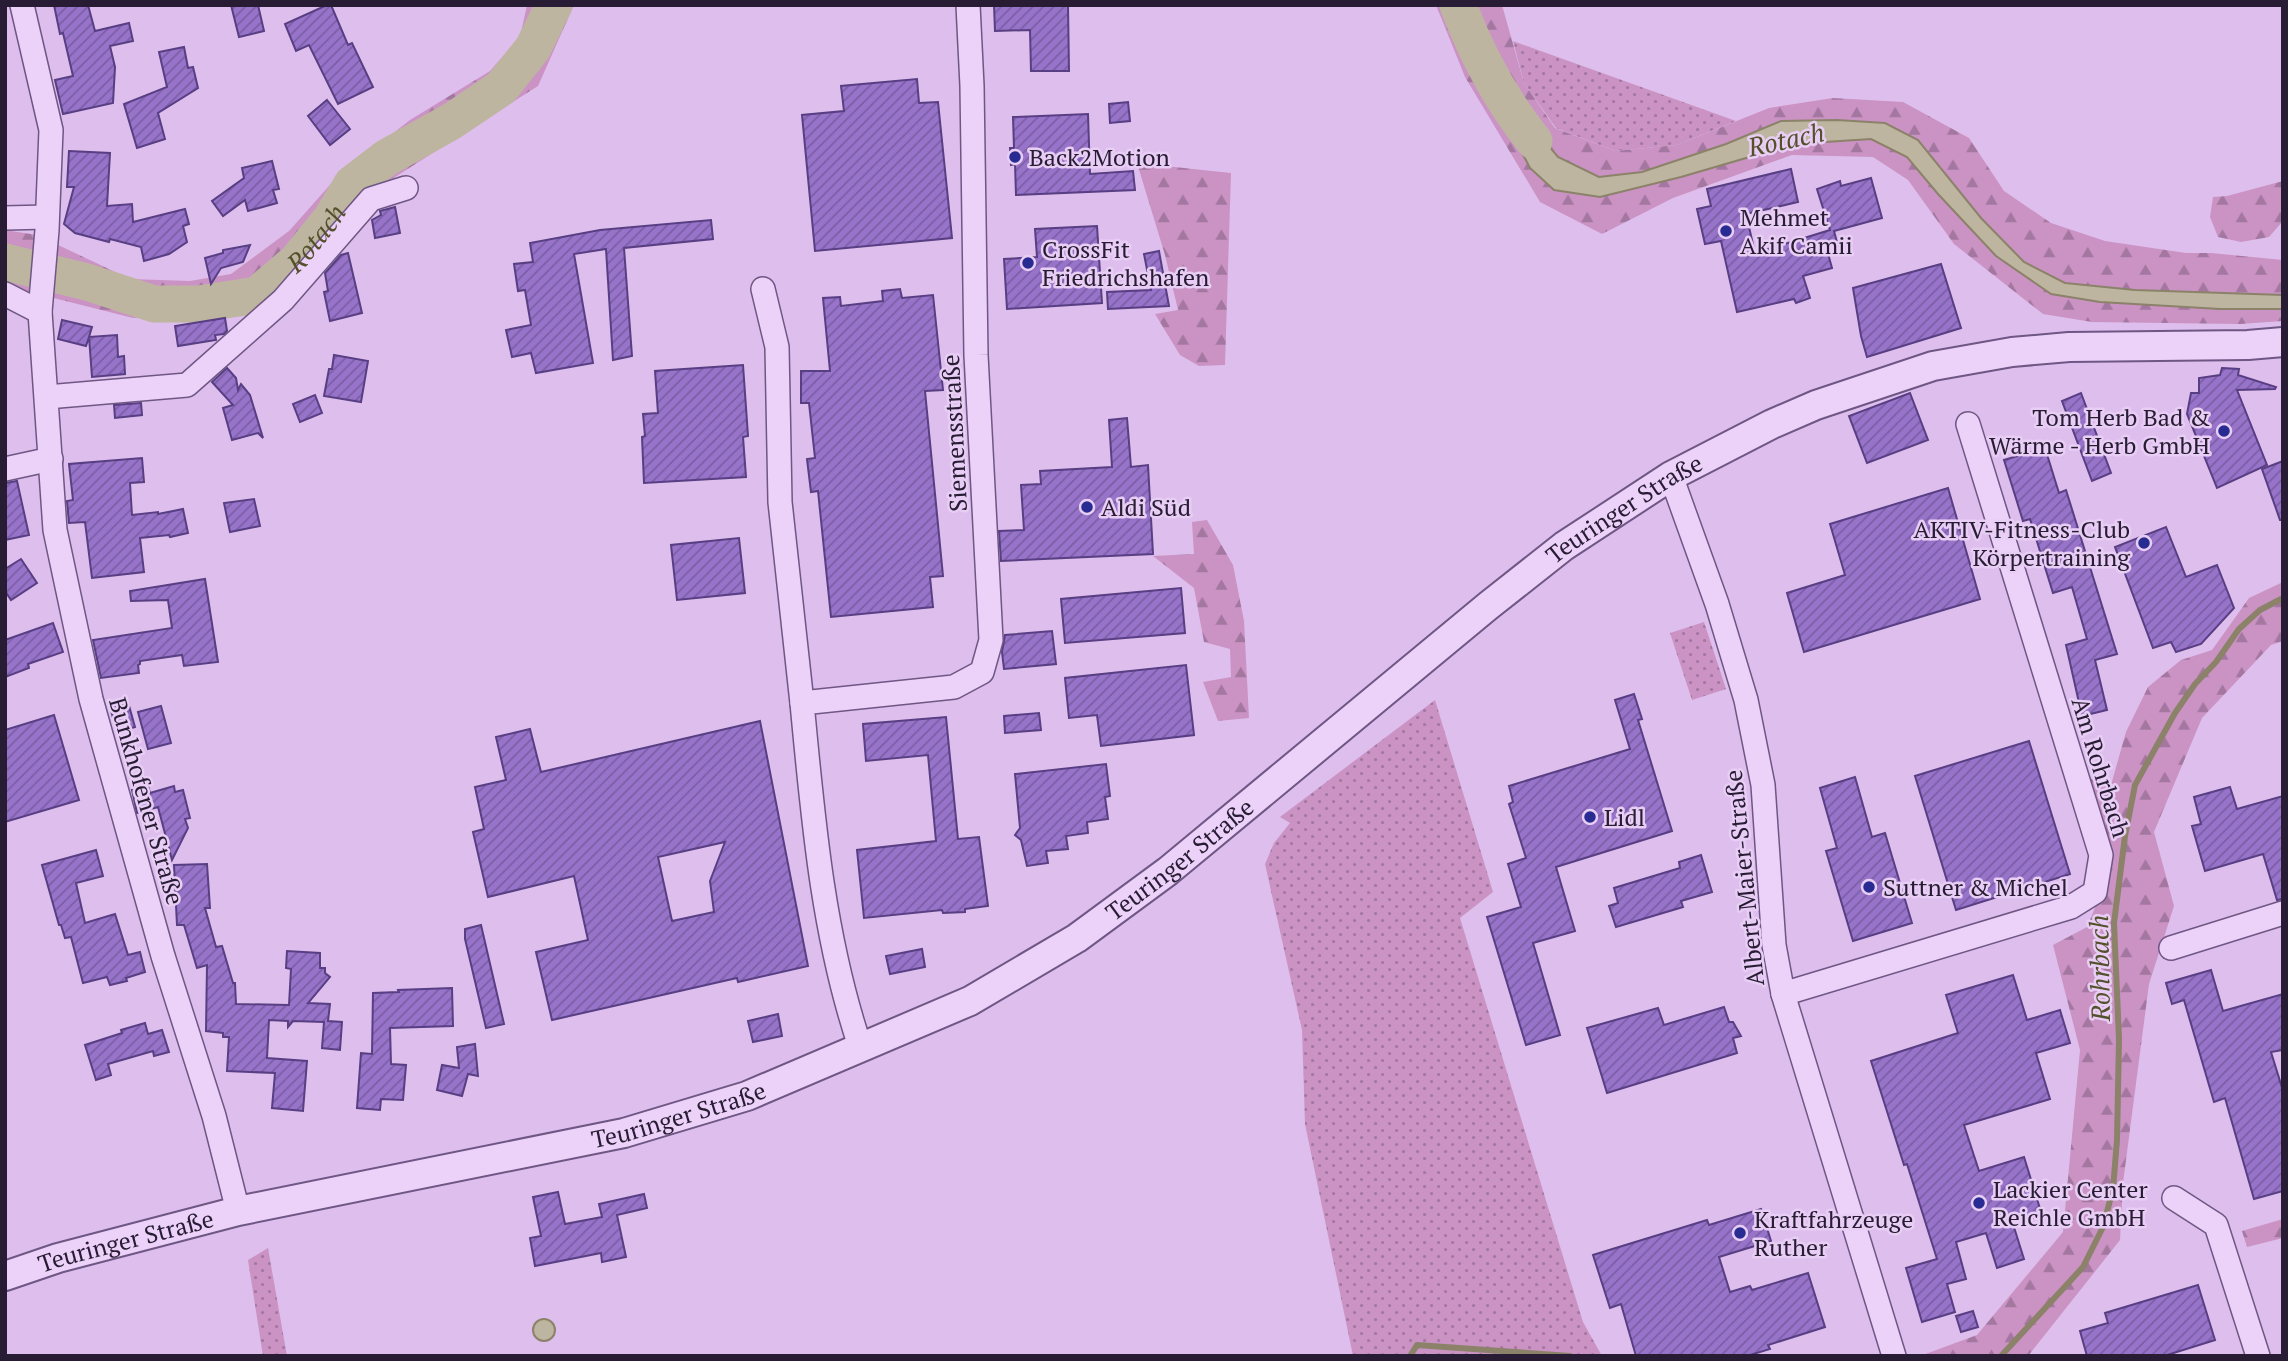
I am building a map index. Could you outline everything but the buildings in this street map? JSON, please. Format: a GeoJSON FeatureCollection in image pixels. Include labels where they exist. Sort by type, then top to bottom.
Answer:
{"type":"FeatureCollection","features":[{"type":"Feature","properties":{"kind":"street","name":"Siemensstraße"},"geometry":{"type":"LineString","coordinates":[[802,703],[954,687],[982,672],[991,640],[976,355],[972,86],[968,5]]}},
{"type":"Feature","properties":{"kind":"street","name":"Bunkhofener Straße"},"geometry":{"type":"LineString","coordinates":[[24,6],[51,130],[41,302],[55,530],[92,699],[163,956],[214,1116],[238,1211]]}},
{"type":"Feature","properties":{"kind":"street"},"geometry":{"type":"LineString","coordinates":[[47,397],[187,385],[283,300],[371,200],[406,188]]}},
{"type":"Feature","properties":{"kind":"street"},"geometry":{"type":"LineString","coordinates":[[5,218],[47,224]]}},
{"type":"Feature","properties":{"kind":"street"},"geometry":{"type":"LineString","coordinates":[[763,289],[777,347],[779,502],[820,879],[841,982],[861,1049]]}},
{"type":"Feature","properties":{"kind":"street"},"geometry":{"type":"LineString","coordinates":[[5,294],[41,302]]}},
{"type":"Feature","properties":{"kind":"street","name":"Teuringer Straße"},"geometry":{"type":"LineString","coordinates":[[5,1276],[58,1258],[238,1211],[624,1133],[747,1096],[970,1001],[1077,938],[1168,871],[1564,546],[1671,476],[1772,424],[1816,405],[1933,366],[2012,352],[2069,347],[2248,345],[2283,342]]}},
{"type":"Feature","properties":{"kind":"street","name":"Am Rohrbach"},"geometry":{"type":"LineString","coordinates":[[1783,994],[2071,907],[2095,892],[2101,855],[1968,424]]}},
{"type":"Feature","properties":{"kind":"street"},"geometry":{"type":"LineString","coordinates":[[5,469],[51,460]]}},
{"type":"Feature","properties":{"kind":"street","name":"Albert-Maier-Straße"},"geometry":{"type":"LineString","coordinates":[[1671,476],[1717,604],[1746,700],[1763,785],[1774,945],[1783,994],[1894,1356]]}},
{"type":"Feature","properties":{"kind":"street"},"geometry":{"type":"LineString","coordinates":[[2171,948],[2283,913]]}},
{"type":"Feature","properties":{"kind":"street"},"geometry":{"type":"LineString","coordinates":[[2174,1198],[2216,1225],[2258,1356]]}},
{"type":"Feature","properties":{"kind":"green space"},"geometry":{"type":"Polygon","coordinates":[[[527,5],[574,5],[538,86],[370,193],[280,289],[235,317],[133,318],[6,286],[5,230],[37,235],[130,279],[190,281],[231,274],[289,231],[337,177],[410,120],[490,71],[520,37],[527,5]]]}},
{"type":"Feature","properties":{"kind":"green space"},"geometry":{"type":"Polygon","coordinates":[[[1436,5],[1502,5],[1524,83],[1555,128],[1615,151],[1677,145],[1769,108],[1833,98],[1903,102],[1969,138],[2004,191],[2051,223],[2105,241],[2186,253],[2283,260],[2283,295],[2135,290],[2065,283],[2024,262],[1981,218],[1918,140],[1781,121],[1727,144],[1642,172],[1599,177],[1558,158],[1508,99],[1499,108],[1554,190],[1681,177],[1794,144],[1871,139],[1907,157],[1938,194],[2051,294],[2100,302],[2220,309],[2283,309],[2283,321],[2240,324],[2092,322],[2043,314],[1954,244],[1908,180],[1873,157],[1792,155],[1673,198],[1602,234],[1540,202],[1465,77],[1436,5]]]}},
{"type":"Feature","properties":{"kind":"green space"},"geometry":{"type":"Polygon","coordinates":[[[1513,41],[1736,121],[1677,145],[1615,151],[1556,128],[1524,83],[1513,41]]]}},
{"type":"Feature","properties":{"kind":"green space"},"geometry":{"type":"Polygon","coordinates":[[[1137,163],[1231,173],[1225,365],[1199,366],[1180,355],[1155,314],[1178,310],[1165,255],[1137,163]]]}},
{"type":"Feature","properties":{"kind":"green space"},"geometry":{"type":"Polygon","coordinates":[[[2283,181],[2283,221],[2269,237],[2241,242],[2218,237],[2210,217],[2213,197],[2227,196],[2283,181]]]}},
{"type":"Feature","properties":{"kind":"green space"},"geometry":{"type":"Polygon","coordinates":[[[1207,520],[1233,565],[1244,621],[1249,718],[1218,721],[1203,682],[1231,677],[1230,649],[1204,642],[1194,588],[1153,556],[1194,554],[1192,522],[1207,520]]]}},
{"type":"Feature","properties":{"kind":"green space"},"geometry":{"type":"Polygon","coordinates":[[[2283,582],[2283,641],[2271,645],[2202,718],[2154,832],[2174,906],[2149,984],[2123,1183],[2120,1240],[2028,1356],[1920,1356],[1977,1335],[2063,1232],[2080,1050],[2053,945],[2087,927],[2106,881],[2085,777],[2111,785],[2126,732],[2148,687],[2181,660],[2212,650],[2249,598],[2283,582]]]}},
{"type":"Feature","properties":{"kind":"green space"},"geometry":{"type":"Polygon","coordinates":[[[1704,622],[1726,689],[1692,700],[1670,633],[1704,622]]]}},
{"type":"Feature","properties":{"kind":"green space"},"geometry":{"type":"Polygon","coordinates":[[[1435,700],[1493,892],[1460,918],[1583,1322],[1602,1356],[1353,1356],[1305,1124],[1302,1030],[1265,864],[1274,843],[1290,823],[1280,817],[1435,700]]]}},
{"type":"Feature","properties":{"kind":"green space"},"geometry":{"type":"Polygon","coordinates":[[[2283,1219],[2283,1238],[2247,1247],[2242,1231],[2283,1219]]]}},
{"type":"Feature","properties":{"kind":"green space"},"geometry":{"type":"Polygon","coordinates":[[[268,1248],[287,1356],[263,1356],[248,1260],[268,1248]]]}},
{"type":"Feature","properties":{"kind":"water"},"geometry":{"type":"Polygon","coordinates":[[[1509,99],[1558,157],[1599,177],[1642,172],[1726,144],[1781,121],[1885,123],[1918,140],[1981,218],[2024,262],[2065,283],[2135,290],[2283,295],[2283,309],[2220,309],[2100,302],[2051,294],[1996,256],[1907,157],[1871,139],[1794,144],[1600,197],[1554,190],[1530,168],[1499,108],[1509,99]]]}},
{"type":"Feature","properties":{"kind":"water"},"geometry":{"type":"Polygon","coordinates":[[[544,1319],[552,1322],[555,1330],[552,1338],[544,1341],[536,1338],[533,1330],[536,1322],[544,1319]]]}},
{"type":"Feature","properties":{"kind":"waterway","name":"Rotach"},"geometry":{"type":"LineString","coordinates":[[5,262],[87,282],[154,304],[199,304],[257,295],[297,261],[331,219],[352,184],[386,158],[452,121],[501,88],[533,48],[554,5]]}},
{"type":"Feature","properties":{"kind":"waterway","name":"Rotach"},"geometry":{"type":"LineString","coordinates":[[1458,5],[1491,76],[1534,141]]}},
{"type":"Feature","properties":{"kind":"waterway","name":"Rohrbach"},"geometry":{"type":"LineString","coordinates":[[2001,1356],[2083,1267],[2103,1227],[2113,1189],[2119,1039],[2114,923],[2125,836],[2135,785],[2175,713],[2195,684],[2216,662],[2239,629],[2260,610],[2283,598]]}},
{"type":"Feature","properties":{"kind":"waterway"},"geometry":{"type":"LineString","coordinates":[[1410,1356],[1417,1345],[1570,1356]]}},
{"type":"Feature","properties":{"kind":"place","name":"Back2Motion"},"geometry":{"type":"Point","coordinates":[1015,157]}},
{"type":"Feature","properties":{"kind":"place","name":"Mehmet Akif Camii"},"geometry":{"type":"Point","coordinates":[1726,231]}},
{"type":"Feature","properties":{"kind":"place","name":"CrossFit Friedrichshafen"},"geometry":{"type":"Point","coordinates":[1028,263]}},
{"type":"Feature","properties":{"kind":"place","name":"Tom Herb Bad & Wärme - Herb GmbH"},"geometry":{"type":"Point","coordinates":[2224,431]}},
{"type":"Feature","properties":{"kind":"place","name":"Aldi Süd"},"geometry":{"type":"Point","coordinates":[1087,507]}},
{"type":"Feature","properties":{"kind":"place","name":"AKTIV-Fitness-Club Körpertraining"},"geometry":{"type":"Point","coordinates":[2144,543]}},
{"type":"Feature","properties":{"kind":"place","name":"Lidl"},"geometry":{"type":"Point","coordinates":[1590,817]}},
{"type":"Feature","properties":{"kind":"place","name":"Suttner & Michel"},"geometry":{"type":"Point","coordinates":[1869,887]}},
{"type":"Feature","properties":{"kind":"place","name":"Lackier Center Reichle GmbH"},"geometry":{"type":"Point","coordinates":[1979,1203]}},
{"type":"Feature","properties":{"kind":"place","name":"Kraftfahrzeuge Ruther"},"geometry":{"type":"Point","coordinates":[1740,1233]}}]}
